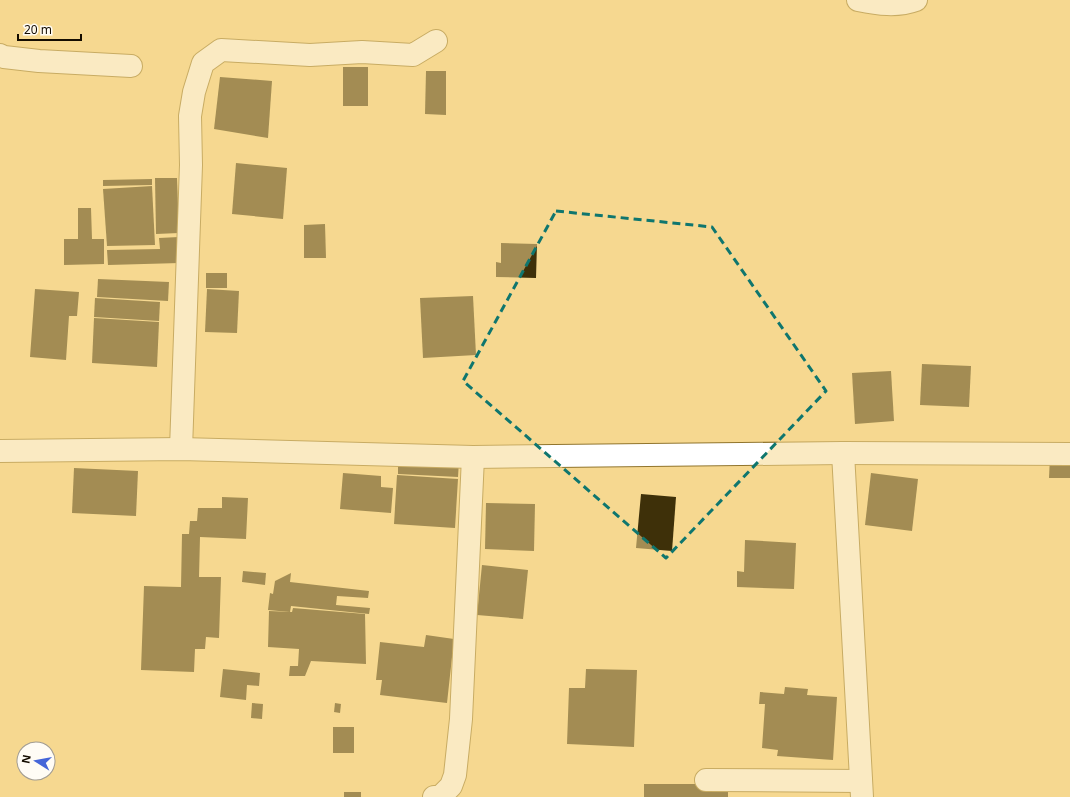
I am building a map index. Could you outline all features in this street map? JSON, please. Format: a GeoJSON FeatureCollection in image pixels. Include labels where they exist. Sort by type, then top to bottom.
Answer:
{"type":"FeatureCollection","features":[{"type":"Feature","properties":{"kind":"street"},"geometry":{"type":"LineString","coordinates":[[858,0],[881,5],[909,3],[916,0]]}},
{"type":"Feature","properties":{"kind":"street"},"geometry":{"type":"LineString","coordinates":[[182,449],[191,164],[190,116],[194,92],[203,63],[221,50],[310,55],[362,52],[413,55],[436,40]]}},
{"type":"Feature","properties":{"kind":"street"},"geometry":{"type":"LineString","coordinates":[[0,55],[4,57],[39,61],[131,66]]}},
{"type":"Feature","properties":{"kind":"street"},"geometry":{"type":"LineString","coordinates":[[0,451],[182,449],[473,457],[843,453],[1070,454]]}},
{"type":"Feature","properties":{"kind":"street"},"geometry":{"type":"LineString","coordinates":[[706,780],[861,789],[843,453]]}},
{"type":"Feature","properties":{"kind":"street"},"geometry":{"type":"LineString","coordinates":[[434,797],[440,797],[451,786],[455,776],[461,719],[473,457]]}},
{"type":"Feature","properties":{"kind":"highlighted area"},"geometry":{"type":"Polygon","coordinates":[[[556,211],[712,227],[826,391],[666,558],[463,381],[556,211]]]}},
{"type":"Feature","properties":{"kind":"building"},"geometry":{"type":"Polygon","coordinates":[[[343,67],[368,67],[368,106],[343,106],[343,67]]]}},
{"type":"Feature","properties":{"kind":"building"},"geometry":{"type":"Polygon","coordinates":[[[426,71],[446,71],[446,115],[425,114],[426,71]]]}},
{"type":"Feature","properties":{"kind":"building"},"geometry":{"type":"Polygon","coordinates":[[[220,77],[272,81],[268,138],[214,129],[220,77]]]}},
{"type":"Feature","properties":{"kind":"building"},"geometry":{"type":"Polygon","coordinates":[[[236,163],[287,168],[283,219],[232,214],[236,163]]]}},
{"type":"Feature","properties":{"kind":"building"},"geometry":{"type":"Polygon","coordinates":[[[155,178],[177,178],[179,233],[156,234],[155,178]]]}},
{"type":"Feature","properties":{"kind":"building"},"geometry":{"type":"Polygon","coordinates":[[[152,179],[152,185],[103,186],[103,180],[152,179]]]}},
{"type":"Feature","properties":{"kind":"building"},"geometry":{"type":"Polygon","coordinates":[[[152,186],[155,245],[107,246],[103,189],[152,186]]]}},
{"type":"Feature","properties":{"kind":"building"},"geometry":{"type":"Polygon","coordinates":[[[78,208],[91,208],[92,239],[104,239],[104,264],[64,265],[64,239],[78,239],[78,208]]]}},
{"type":"Feature","properties":{"kind":"building"},"geometry":{"type":"Polygon","coordinates":[[[325,224],[326,258],[304,258],[304,225],[325,224]]]}},
{"type":"Feature","properties":{"kind":"building"},"geometry":{"type":"Polygon","coordinates":[[[179,237],[180,263],[108,265],[107,250],[160,249],[159,238],[179,237]]]}},
{"type":"Feature","properties":{"kind":"building"},"geometry":{"type":"Polygon","coordinates":[[[501,243],[537,244],[536,278],[496,277],[496,262],[501,263],[501,243]]]}},
{"type":"Feature","properties":{"kind":"building"},"geometry":{"type":"Polygon","coordinates":[[[206,273],[227,273],[227,288],[206,288],[206,273]]]}},
{"type":"Feature","properties":{"kind":"building"},"geometry":{"type":"Polygon","coordinates":[[[98,279],[169,282],[168,301],[97,297],[98,279]]]}},
{"type":"Feature","properties":{"kind":"building"},"geometry":{"type":"Polygon","coordinates":[[[35,289],[79,292],[77,316],[69,316],[66,360],[30,357],[35,289]]]}},
{"type":"Feature","properties":{"kind":"building"},"geometry":{"type":"Polygon","coordinates":[[[207,289],[239,291],[237,333],[205,332],[207,289]]]}},
{"type":"Feature","properties":{"kind":"building"},"geometry":{"type":"Polygon","coordinates":[[[473,296],[476,355],[423,358],[420,298],[473,296]]]}},
{"type":"Feature","properties":{"kind":"building"},"geometry":{"type":"Polygon","coordinates":[[[95,298],[160,302],[159,321],[94,317],[95,298]]]}},
{"type":"Feature","properties":{"kind":"building"},"geometry":{"type":"Polygon","coordinates":[[[94,318],[159,322],[157,367],[92,363],[94,318]]]}},
{"type":"Feature","properties":{"kind":"building"},"geometry":{"type":"Polygon","coordinates":[[[922,364],[971,366],[969,407],[920,405],[922,364]]]}},
{"type":"Feature","properties":{"kind":"building"},"geometry":{"type":"Polygon","coordinates":[[[891,371],[894,421],[855,424],[852,373],[891,371]]]}},
{"type":"Feature","properties":{"kind":"building"},"geometry":{"type":"Polygon","coordinates":[[[1050,456],[1070,456],[1070,478],[1049,478],[1050,456]]]}},
{"type":"Feature","properties":{"kind":"building"},"geometry":{"type":"Polygon","coordinates":[[[398,457],[459,460],[458,477],[398,474],[398,457]]]}},
{"type":"Feature","properties":{"kind":"building"},"geometry":{"type":"Polygon","coordinates":[[[74,468],[138,471],[136,516],[72,513],[74,468]]]}},
{"type":"Feature","properties":{"kind":"building"},"geometry":{"type":"Polygon","coordinates":[[[343,473],[381,476],[381,487],[393,488],[391,513],[340,509],[343,473]]]}},
{"type":"Feature","properties":{"kind":"building"},"geometry":{"type":"Polygon","coordinates":[[[871,473],[918,479],[912,531],[865,525],[871,473]]]}},
{"type":"Feature","properties":{"kind":"building"},"geometry":{"type":"Polygon","coordinates":[[[397,475],[458,479],[455,528],[394,524],[397,475]]]}},
{"type":"Feature","properties":{"kind":"building"},"geometry":{"type":"Polygon","coordinates":[[[641,494],[676,497],[672,551],[636,548],[641,494]]]}},
{"type":"Feature","properties":{"kind":"building"},"geometry":{"type":"Polygon","coordinates":[[[222,497],[248,498],[246,539],[200,537],[199,577],[221,577],[219,638],[206,637],[205,649],[195,649],[194,672],[141,670],[144,586],[181,587],[182,534],[189,534],[190,521],[197,521],[198,508],[222,508],[222,497]]]}},
{"type":"Feature","properties":{"kind":"building"},"geometry":{"type":"Polygon","coordinates":[[[486,503],[535,504],[534,551],[485,549],[486,503]]]}},
{"type":"Feature","properties":{"kind":"building"},"geometry":{"type":"Polygon","coordinates":[[[745,540],[796,543],[794,589],[737,587],[737,571],[744,572],[745,540]]]}},
{"type":"Feature","properties":{"kind":"building"},"geometry":{"type":"Polygon","coordinates":[[[482,565],[528,570],[523,619],[477,615],[482,565]]]}},
{"type":"Feature","properties":{"kind":"building"},"geometry":{"type":"Polygon","coordinates":[[[243,571],[266,573],[265,585],[242,582],[243,571]]]}},
{"type":"Feature","properties":{"kind":"building"},"geometry":{"type":"Polygon","coordinates":[[[291,573],[290,582],[369,591],[368,598],[337,596],[336,605],[370,608],[369,614],[291,606],[290,612],[268,610],[270,593],[273,594],[275,581],[291,573]]]}},
{"type":"Feature","properties":{"kind":"building"},"geometry":{"type":"Polygon","coordinates":[[[293,608],[365,614],[366,664],[311,661],[305,676],[289,676],[290,666],[298,666],[299,649],[268,647],[269,611],[292,612],[293,608]]]}},
{"type":"Feature","properties":{"kind":"building"},"geometry":{"type":"Polygon","coordinates":[[[426,635],[454,639],[447,703],[380,695],[382,680],[376,680],[380,642],[424,647],[426,635]]]}},
{"type":"Feature","properties":{"kind":"building"},"geometry":{"type":"Polygon","coordinates":[[[223,669],[260,673],[259,686],[247,685],[246,700],[220,697],[223,669]]]}},
{"type":"Feature","properties":{"kind":"building"},"geometry":{"type":"Polygon","coordinates":[[[586,669],[637,670],[634,747],[567,744],[569,688],[585,688],[586,669]]]}},
{"type":"Feature","properties":{"kind":"building"},"geometry":{"type":"Polygon","coordinates":[[[785,687],[808,689],[807,695],[837,697],[833,760],[777,756],[778,750],[762,748],[765,704],[759,704],[760,692],[784,694],[785,687]]]}},
{"type":"Feature","properties":{"kind":"building"},"geometry":{"type":"Polygon","coordinates":[[[252,703],[263,704],[262,719],[251,718],[252,703]]]}},
{"type":"Feature","properties":{"kind":"building"},"geometry":{"type":"Polygon","coordinates":[[[335,703],[341,704],[340,713],[334,712],[335,703]]]}},
{"type":"Feature","properties":{"kind":"building"},"geometry":{"type":"Polygon","coordinates":[[[333,727],[354,727],[354,753],[333,753],[333,727]]]}},
{"type":"Feature","properties":{"kind":"building"},"geometry":{"type":"Polygon","coordinates":[[[644,784],[728,784],[728,797],[644,797],[644,784]]]}},
{"type":"Feature","properties":{"kind":"building"},"geometry":{"type":"Polygon","coordinates":[[[344,792],[361,792],[361,797],[344,797],[344,792]]]}}]}
